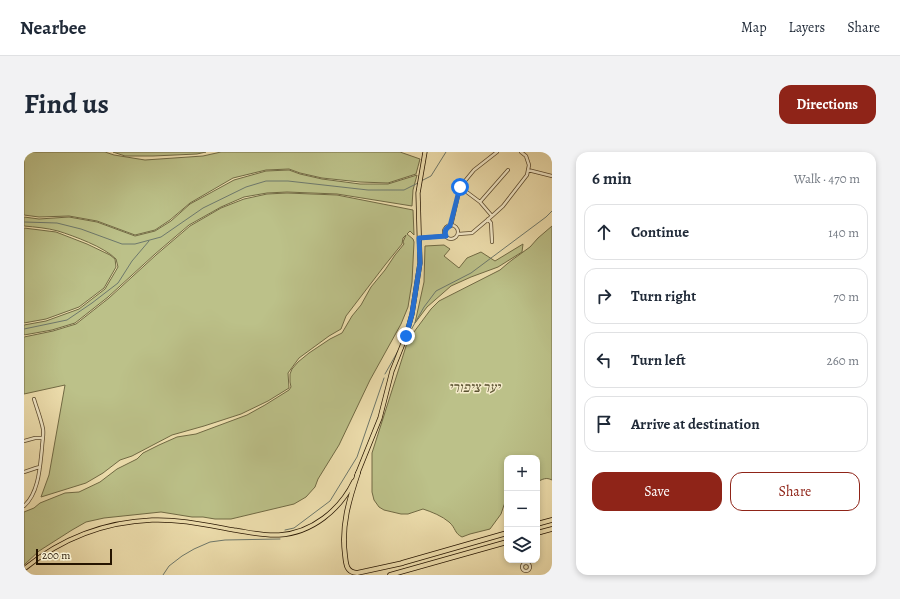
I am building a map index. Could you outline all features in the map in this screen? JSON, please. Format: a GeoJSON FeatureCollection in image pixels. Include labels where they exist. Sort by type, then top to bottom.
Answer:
{"type":"FeatureCollection","features":[{"type":"Feature","properties":{"kind":"highway"},"geometry":{"type":"LineString","coordinates":[[358,473],[347,507],[344,525],[344,550],[347,567],[351,572],[357,573],[402,563]]}},
{"type":"Feature","properties":{"kind":"highway"},"geometry":{"type":"LineString","coordinates":[[540,523],[552,520]]}},
{"type":"Feature","properties":{"kind":"highway"},"geometry":{"type":"LineString","coordinates":[[540,532],[552,529]]}},
{"type":"Feature","properties":{"kind":"highway"},"geometry":{"type":"LineString","coordinates":[[361,575],[504,534]]}},
{"type":"Feature","properties":{"kind":"highway"},"geometry":{"type":"LineString","coordinates":[[390,575],[504,543]]}},
{"type":"Feature","properties":{"kind":"main road"},"geometry":{"type":"LineString","coordinates":[[24,569],[52,549],[79,535],[104,527],[135,521],[164,520],[186,522],[263,534],[279,535],[295,532],[312,526],[329,514],[342,500],[358,473],[380,418],[392,371],[406,336],[412,314],[420,263],[418,193],[425,152]]}},
{"type":"Feature","properties":{"kind":"street"},"geometry":{"type":"LineString","coordinates":[[446,236],[445,230],[450,226],[460,187],[474,170],[497,152]]}},
{"type":"Feature","properties":{"kind":"street"},"geometry":{"type":"LineString","coordinates":[[419,238],[446,236],[449,239],[453,239],[458,234],[472,233],[503,206],[527,175],[529,165],[526,156],[521,152]]}},
{"type":"Feature","properties":{"kind":"street"},"geometry":{"type":"LineString","coordinates":[[480,202],[508,170]]}},
{"type":"Feature","properties":{"kind":"street"},"geometry":{"type":"LineString","coordinates":[[528,170],[552,176]]}},
{"type":"Feature","properties":{"kind":"street"},"geometry":{"type":"LineString","coordinates":[[460,187],[480,202],[492,216]]}},
{"type":"Feature","properties":{"kind":"street"},"geometry":{"type":"LineString","coordinates":[[488,219],[491,223],[492,242]]}},
{"type":"Feature","properties":{"kind":"street"},"geometry":{"type":"LineString","coordinates":[[450,226],[456,228],[458,230],[458,234]]}},
{"type":"Feature","properties":{"kind":"street"},"geometry":{"type":"LineString","coordinates":[[24,506],[28,503],[33,493],[40,467],[43,429],[34,399]]}},
{"type":"Feature","properties":{"kind":"street"},"geometry":{"type":"LineString","coordinates":[[24,441],[42,438]]}},
{"type":"Feature","properties":{"kind":"street"},"geometry":{"type":"LineString","coordinates":[[24,472],[40,467]]}},
{"type":"Feature","properties":{"kind":"green space"},"geometry":{"type":"Polygon","coordinates":[[[24,152],[105,152],[145,160],[203,156],[221,152],[400,152],[420,159],[416,174],[388,183],[322,178],[289,169],[266,170],[233,178],[190,203],[170,220],[155,230],[135,235],[97,221],[69,216],[39,217],[24,215],[24,152]]]}},
{"type":"Feature","properties":{"kind":"green space"},"geometry":{"type":"Polygon","coordinates":[[[113,152],[206,152],[197,154],[125,156],[113,152]]]}},
{"type":"Feature","properties":{"kind":"green space"},"geometry":{"type":"Polygon","coordinates":[[[289,170],[322,179],[360,184],[388,184],[417,175],[413,190],[412,206],[337,194],[287,192],[267,193],[244,197],[221,207],[189,225],[108,297],[75,323],[52,330],[24,335],[24,325],[46,321],[79,309],[105,289],[118,267],[116,259],[97,246],[58,231],[24,226],[24,217],[39,219],[69,217],[97,222],[135,236],[155,231],[171,221],[190,204],[234,180],[266,171],[289,170]]]}},
{"type":"Feature","properties":{"kind":"green space"},"geometry":{"type":"Polygon","coordinates":[[[287,193],[337,195],[413,210],[414,235],[410,231],[407,234],[413,239],[414,242],[412,282],[408,307],[401,324],[370,380],[339,445],[318,479],[315,487],[306,497],[294,504],[231,519],[192,517],[161,512],[104,518],[86,522],[39,551],[24,565],[24,512],[34,508],[40,503],[65,493],[79,492],[100,482],[117,469],[137,459],[143,453],[177,437],[196,434],[247,415],[289,390],[291,387],[290,374],[292,369],[309,353],[342,333],[371,287],[404,244],[403,242],[406,235],[403,238],[402,244],[346,316],[341,329],[299,358],[288,373],[289,388],[268,401],[241,414],[172,435],[132,456],[120,460],[103,473],[86,483],[41,497],[49,475],[65,385],[24,394],[24,337],[53,331],[76,324],[109,298],[190,226],[221,208],[244,199],[267,194],[287,193]]]}},
{"type":"Feature","properties":{"kind":"green space","name":"יער ציפורי"},"geometry":{"type":"Polygon","coordinates":[[[552,226],[552,480],[544,479],[540,481],[540,455],[504,455],[504,505],[501,514],[490,529],[462,537],[446,520],[437,514],[426,510],[423,509],[408,514],[401,514],[384,510],[379,507],[374,500],[372,492],[372,453],[408,340],[431,309],[439,301],[500,270],[530,247],[552,226]]]}},
{"type":"Feature","properties":{"kind":"green space"},"geometry":{"type":"Polygon","coordinates":[[[24,228],[56,232],[110,255],[115,259],[116,267],[104,288],[79,307],[46,319],[24,323],[24,228]]]}},
{"type":"Feature","properties":{"kind":"green space"},"geometry":{"type":"Polygon","coordinates":[[[523,244],[522,252],[498,267],[451,286],[427,307],[415,323],[424,282],[425,246],[444,245],[450,249],[444,256],[459,268],[467,258],[481,252],[495,261],[523,244]]]}},
{"type":"Feature","properties":{"kind":"waterway"},"geometry":{"type":"LineString","coordinates":[[421,181],[431,176],[446,152]]}},
{"type":"Feature","properties":{"kind":"waterway"},"geometry":{"type":"LineString","coordinates":[[24,222],[57,223],[81,229],[122,244],[135,244],[161,237],[203,208],[246,187],[266,181],[288,181],[368,190],[404,190],[418,183]]}},
{"type":"Feature","properties":{"kind":"waterway"},"geometry":{"type":"LineString","coordinates":[[411,330],[424,307],[436,291],[471,273],[552,211]]}},
{"type":"Feature","properties":{"kind":"waterway"},"geometry":{"type":"LineString","coordinates":[[24,329],[67,320],[92,303],[118,283],[132,261],[149,241]]}},
{"type":"Feature","properties":{"kind":"waterway"},"geometry":{"type":"LineString","coordinates":[[385,374],[398,351]]}},
{"type":"Feature","properties":{"kind":"waterway"},"geometry":{"type":"LineString","coordinates":[[285,530],[294,528],[330,501],[357,457],[384,378]]}},
{"type":"Feature","properties":{"kind":"waterway"},"geometry":{"type":"LineString","coordinates":[[163,575],[169,566],[182,556],[210,542],[225,540],[280,539]]}},
{"type":"Feature","properties":{"kind":"route"},"geometry":{"type":"LineString","coordinates":[[406,336],[412,314],[420,263],[419,238],[446,236],[445,230],[450,226],[460,187]]}}]}
